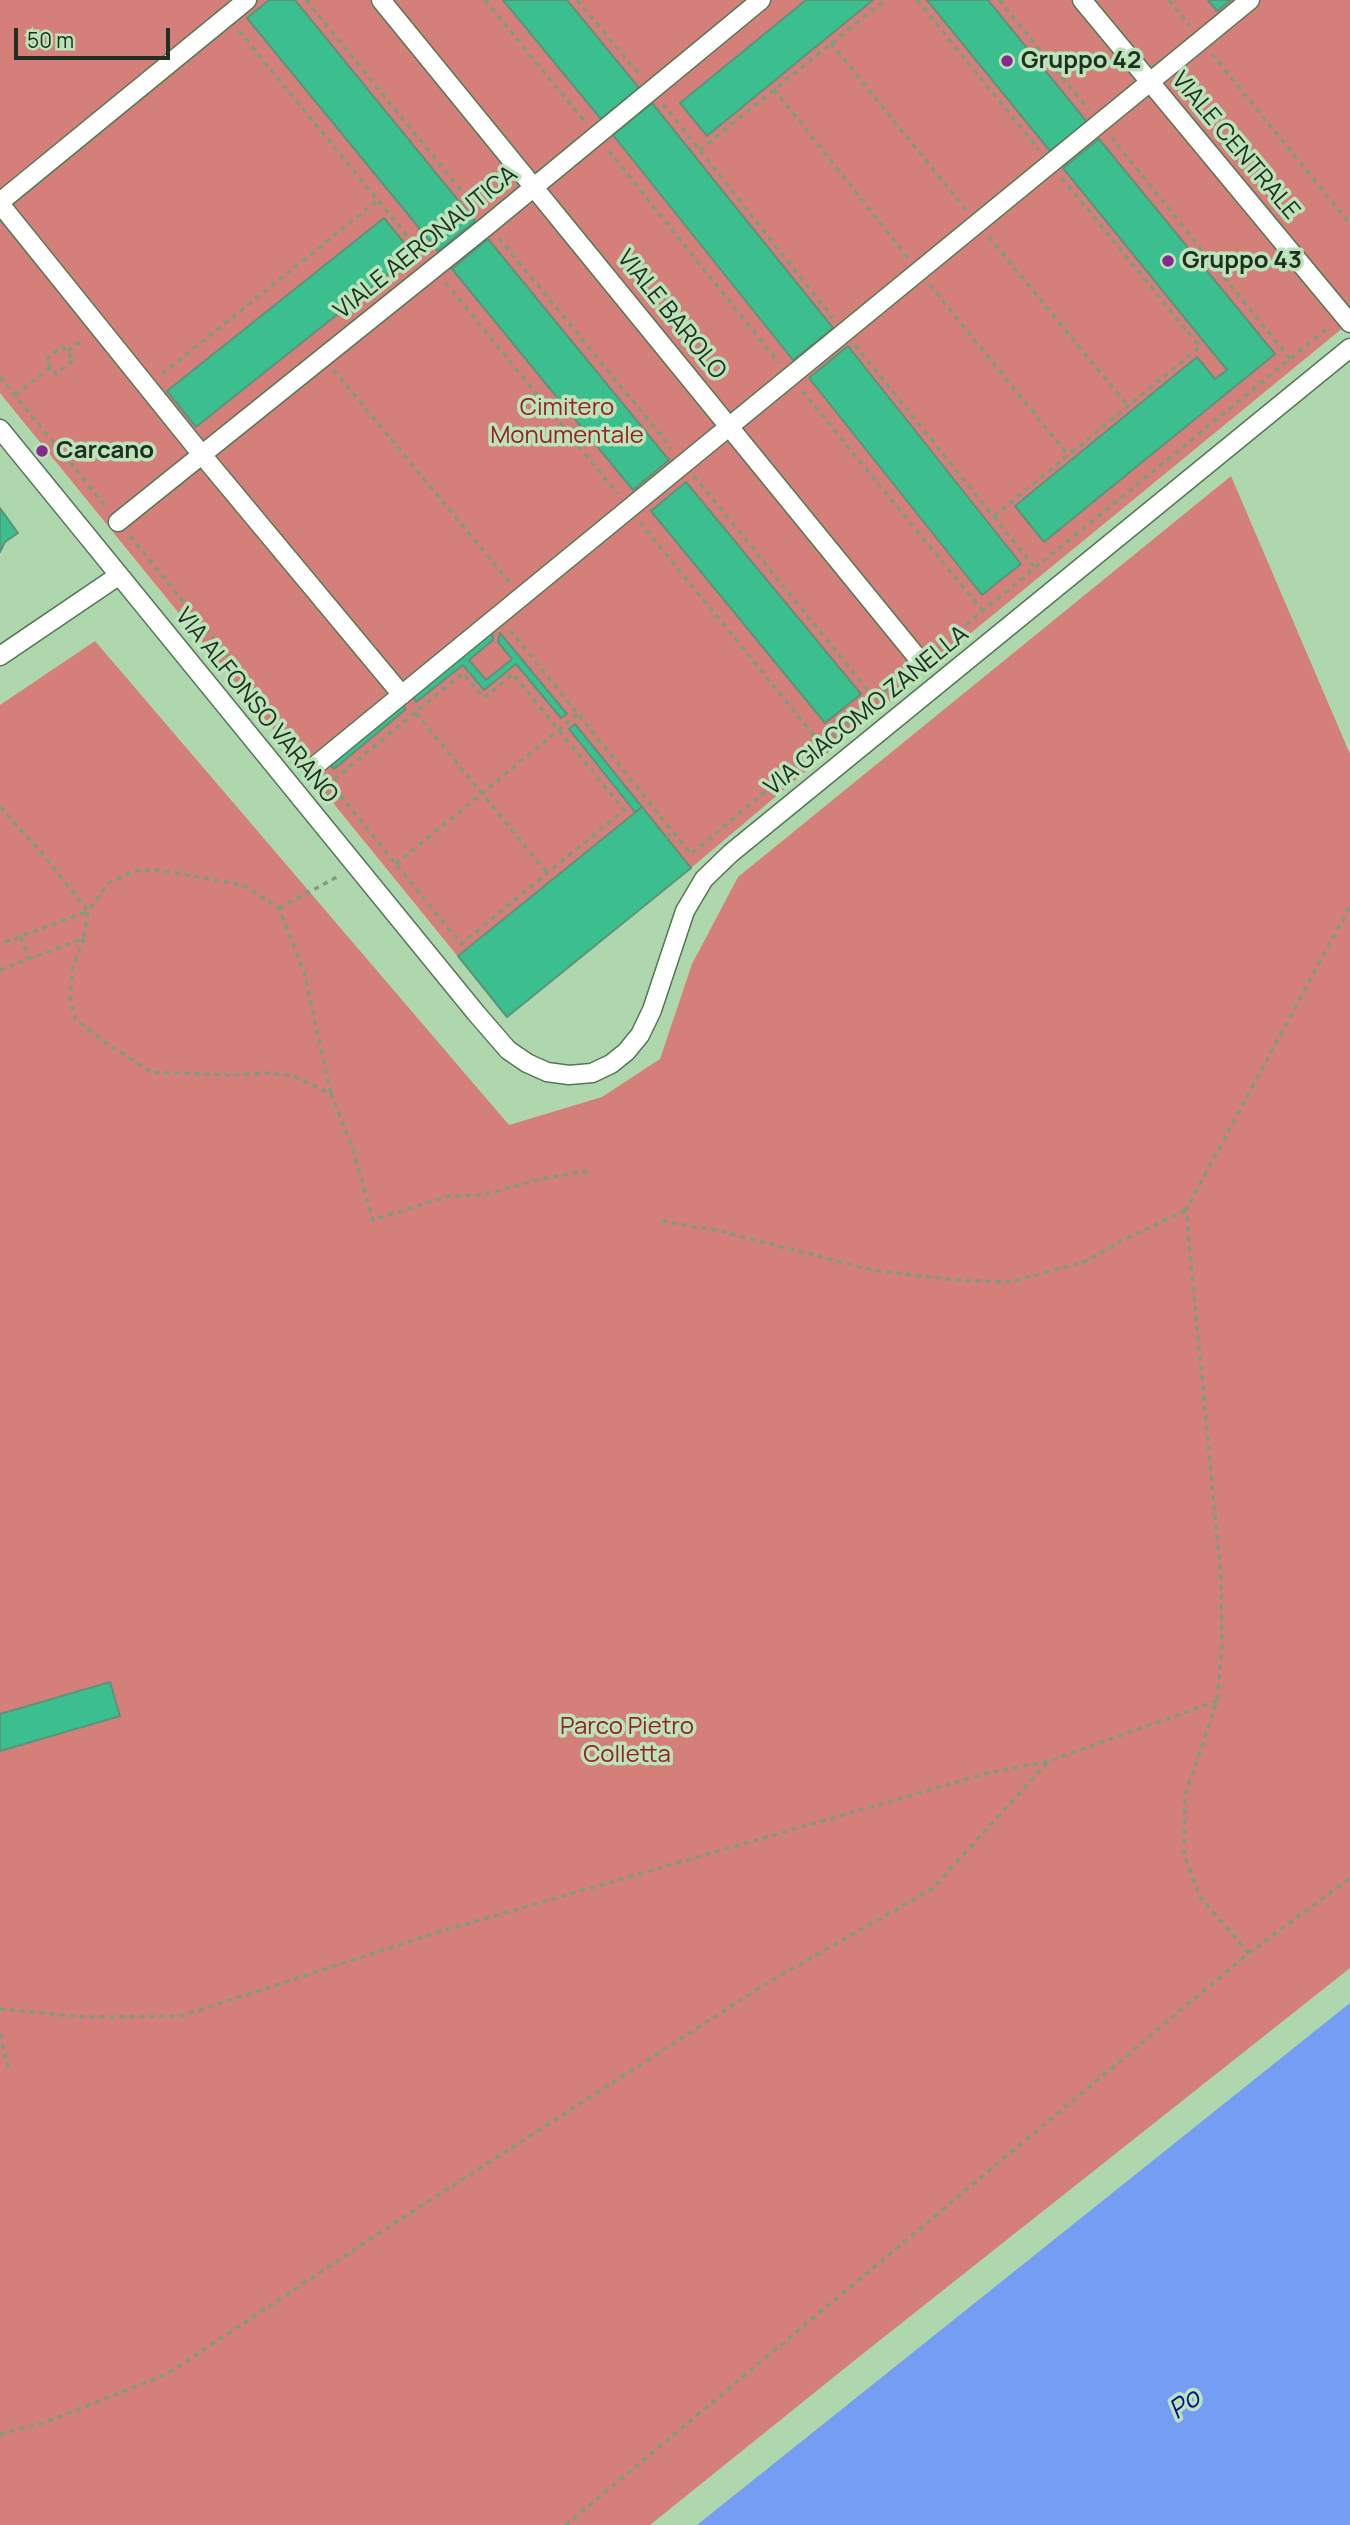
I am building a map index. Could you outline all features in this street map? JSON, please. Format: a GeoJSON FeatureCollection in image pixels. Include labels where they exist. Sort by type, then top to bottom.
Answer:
{"type":"FeatureCollection","features":[{"type":"Feature","properties":{"kind":"street"},"geometry":{"type":"LineString","coordinates":[[247,0],[0,203],[203,456],[401,695]]}},
{"type":"Feature","properties":{"kind":"street","name":"VIALE BAROLO"},"geometry":{"type":"LineString","coordinates":[[381,0],[920,662]]}},
{"type":"Feature","properties":{"kind":"street","name":"VIALE AERONAUTICA"},"geometry":{"type":"LineString","coordinates":[[118,522],[488,225],[761,0]]}},
{"type":"Feature","properties":{"kind":"street","name":"VIALE CENTRALE"},"geometry":{"type":"LineString","coordinates":[[1082,0],[1347,319]]}},
{"type":"Feature","properties":{"kind":"street"},"geometry":{"type":"LineString","coordinates":[[316,765],[1250,0]]}},
{"type":"Feature","properties":{"kind":"street","name":"VIA GIACOMO ZANELLA"},"geometry":{"type":"LineString","coordinates":[[476,1013],[508,1050],[547,1072],[569,1075],[592,1073],[611,1064],[626,1052],[640,1035],[652,1010],[685,911],[704,879],[742,845],[1350,348]]}},
{"type":"Feature","properties":{"kind":"street","name":"VIA ALFONSO VARANO"},"geometry":{"type":"LineString","coordinates":[[0,429],[476,1013]]}},
{"type":"Feature","properties":{"kind":"street"},"geometry":{"type":"LineString","coordinates":[[0,656],[118,576]]}},
{"type":"Feature","properties":{"kind":"path"},"geometry":{"type":"LineString","coordinates":[[306,0],[875,699]]}},
{"type":"Feature","properties":{"kind":"path"},"geometry":{"type":"LineString","coordinates":[[485,0],[983,611]]}},
{"type":"Feature","properties":{"kind":"path"},"geometry":{"type":"LineString","coordinates":[[578,0],[1035,568]]}},
{"type":"Feature","properties":{"kind":"path"},"geometry":{"type":"LineString","coordinates":[[700,150],[885,0]]}},
{"type":"Feature","properties":{"kind":"path"},"geometry":{"type":"LineString","coordinates":[[916,0],[1200,347],[993,516]]}},
{"type":"Feature","properties":{"kind":"path"},"geometry":{"type":"LineString","coordinates":[[999,0],[1290,359]]}},
{"type":"Feature","properties":{"kind":"path"},"geometry":{"type":"LineString","coordinates":[[1169,0],[1350,223]]}},
{"type":"Feature","properties":{"kind":"path"},"geometry":{"type":"LineString","coordinates":[[227,17],[821,745]]}},
{"type":"Feature","properties":{"kind":"path"},"geometry":{"type":"LineString","coordinates":[[147,386],[377,200]]}},
{"type":"Feature","properties":{"kind":"path"},"geometry":{"type":"LineString","coordinates":[[498,614],[691,854],[875,699],[1290,359],[1347,319]]}},
{"type":"Feature","properties":{"kind":"path"},"geometry":{"type":"LineString","coordinates":[[62,346],[74,360],[56,374],[51,367],[45,360],[62,346]]}},
{"type":"Feature","properties":{"kind":"path"},"geometry":{"type":"LineString","coordinates":[[324,358],[520,596]]}},
{"type":"Feature","properties":{"kind":"path"},"geometry":{"type":"LineString","coordinates":[[15,395],[51,367]]}},
{"type":"Feature","properties":{"kind":"path"},"geometry":{"type":"LineString","coordinates":[[0,377],[316,765],[330,783],[461,944],[624,810],[513,674],[484,698],[463,673],[330,783]]}},
{"type":"Feature","properties":{"kind":"path"},"geometry":{"type":"LineString","coordinates":[[401,695],[547,873]]}},
{"type":"Feature","properties":{"kind":"path"},"geometry":{"type":"LineString","coordinates":[[396,864],[578,714]]}},
{"type":"Feature","properties":{"kind":"path"},"geometry":{"type":"LineString","coordinates":[[0,807],[40,851],[88,911]]}},
{"type":"Feature","properties":{"kind":"path"},"geometry":{"type":"LineString","coordinates":[[666,838],[673,832]]}},
{"type":"Feature","properties":{"kind":"path"},"geometry":{"type":"LineString","coordinates":[[279,908],[355,867]]}},
{"type":"Feature","properties":{"kind":"path"},"geometry":{"type":"LineString","coordinates":[[331,1094],[293,1076],[281,1074],[151,1072],[75,1019],[70,998],[73,967],[84,938],[88,911],[109,884],[134,870],[160,870],[243,885],[279,908],[304,972],[331,1094],[353,1149],[373,1220],[449,1196],[483,1195],[545,1178],[587,1171]]}},
{"type":"Feature","properties":{"kind":"path"},"geometry":{"type":"LineString","coordinates":[[1248,1953],[1200,1897],[1184,1854],[1185,1796],[1217,1701],[1222,1644],[1221,1578],[1186,1210],[1350,906]]}},
{"type":"Feature","properties":{"kind":"path"},"geometry":{"type":"LineString","coordinates":[[0,944],[88,911]]}},
{"type":"Feature","properties":{"kind":"path"},"geometry":{"type":"LineString","coordinates":[[21,937],[28,959]]}},
{"type":"Feature","properties":{"kind":"path"},"geometry":{"type":"LineString","coordinates":[[0,970],[84,938]]}},
{"type":"Feature","properties":{"kind":"path"},"geometry":{"type":"LineString","coordinates":[[662,1221],[720,1231],[872,1270],[954,1280],[1010,1282],[1087,1261],[1123,1240],[1186,1210]]}},
{"type":"Feature","properties":{"kind":"path"},"geometry":{"type":"LineString","coordinates":[[0,2009],[84,2017],[181,2016],[442,1931],[988,1773],[1049,1761],[1217,1701]]}},
{"type":"Feature","properties":{"kind":"path"},"geometry":{"type":"LineString","coordinates":[[0,2434],[46,2422],[167,2374],[381,2232],[767,1983],[932,1889],[1049,1761]]}},
{"type":"Feature","properties":{"kind":"path"},"geometry":{"type":"LineString","coordinates":[[566,2525],[1248,1953],[1350,1878]]}},
{"type":"Feature","properties":{"kind":"path"},"geometry":{"type":"LineString","coordinates":[[0,2034],[9,2071]]}},
{"type":"Feature","properties":{"kind":"green space","name":"Cimitero Monumentale"},"geometry":{"type":"Polygon","coordinates":[[[0,0],[1350,0],[1350,322],[507,1017],[0,393],[0,0]]]}},
{"type":"Feature","properties":{"kind":"green space","name":"Parco Pietro Colletta"},"geometry":{"type":"Polygon","coordinates":[[[1231,476],[1350,754],[1350,1968],[650,2525],[0,2525],[0,705],[95,641],[509,1125],[602,1097],[660,1059],[692,964],[738,877],[1231,476]]]}},
{"type":"Feature","properties":{"kind":"water","name":"Po"},"geometry":{"type":"Polygon","coordinates":[[[1350,2003],[1350,2525],[697,2525],[1350,2003]]]}},
{"type":"Feature","properties":{"kind":"building"},"geometry":{"type":"Polygon","coordinates":[[[269,0],[295,0],[475,221],[438,251],[247,18],[269,0]]]}},
{"type":"Feature","properties":{"kind":"building"},"geometry":{"type":"Polygon","coordinates":[[[503,0],[567,0],[639,88],[601,119],[503,0]]]}},
{"type":"Feature","properties":{"kind":"building"},"geometry":{"type":"Polygon","coordinates":[[[806,0],[873,0],[707,136],[680,103],[806,0]]]}},
{"type":"Feature","properties":{"kind":"building","name":"Gruppo 42"},"geometry":{"type":"Polygon","coordinates":[[[927,0],[988,0],[1087,122],[1050,151],[927,0]]]}},
{"type":"Feature","properties":{"kind":"building"},"geometry":{"type":"Polygon","coordinates":[[[1208,0],[1231,0],[1217,11],[1208,0]]]}},
{"type":"Feature","properties":{"kind":"building"},"geometry":{"type":"Polygon","coordinates":[[[652,103],[833,328],[793,360],[613,135],[652,103]]]}},
{"type":"Feature","properties":{"kind":"building","name":"Gruppo 43"},"geometry":{"type":"Polygon","coordinates":[[[1099,139],[1275,354],[1044,542],[1015,506],[1197,357],[1215,379],[1227,370],[1063,168],[1099,139]]]}},
{"type":"Feature","properties":{"kind":"building"},"geometry":{"type":"Polygon","coordinates":[[[384,218],[413,254],[196,427],[167,391],[384,218]]]}},
{"type":"Feature","properties":{"kind":"building"},"geometry":{"type":"Polygon","coordinates":[[[488,239],[669,460],[633,490],[452,269],[488,239]]]}},
{"type":"Feature","properties":{"kind":"building"},"geometry":{"type":"Polygon","coordinates":[[[848,346],[1021,564],[982,595],[809,378],[848,346]]]}},
{"type":"Feature","properties":{"kind":"building"},"geometry":{"type":"Polygon","coordinates":[[[686,482],[861,694],[825,723],[651,511],[686,482]]]}},
{"type":"Feature","properties":{"kind":"building"},"geometry":{"type":"Polygon","coordinates":[[[0,508],[18,533],[5,542],[0,552],[0,508]]]}},
{"type":"Feature","properties":{"kind":"building"},"geometry":{"type":"Polygon","coordinates":[[[492,632],[493,640],[469,660],[486,680],[512,659],[498,642],[500,633],[567,714],[561,718],[516,664],[484,690],[463,665],[416,702],[413,696],[492,632]]]}},
{"type":"Feature","properties":{"kind":"building"},"geometry":{"type":"Polygon","coordinates":[[[403,705],[406,709],[334,769],[331,765],[403,705]]]}},
{"type":"Feature","properties":{"kind":"building"},"geometry":{"type":"Polygon","coordinates":[[[575,724],[642,807],[635,812],[569,729],[575,724]]]}},
{"type":"Feature","properties":{"kind":"building"},"geometry":{"type":"Polygon","coordinates":[[[642,807],[691,868],[507,1017],[458,956],[642,807]]]}},
{"type":"Feature","properties":{"kind":"building"},"geometry":{"type":"Polygon","coordinates":[[[110,1682],[120,1716],[0,1751],[0,1714],[110,1682]]]}},
{"type":"Feature","properties":{"kind":"place","name":"Gruppo 42"},"geometry":{"type":"Point","coordinates":[1007,61]}},
{"type":"Feature","properties":{"kind":"place","name":"Gruppo 43"},"geometry":{"type":"Point","coordinates":[1168,261]}},
{"type":"Feature","properties":{"kind":"place","name":"Carcano"},"geometry":{"type":"Point","coordinates":[42,451]}}]}
